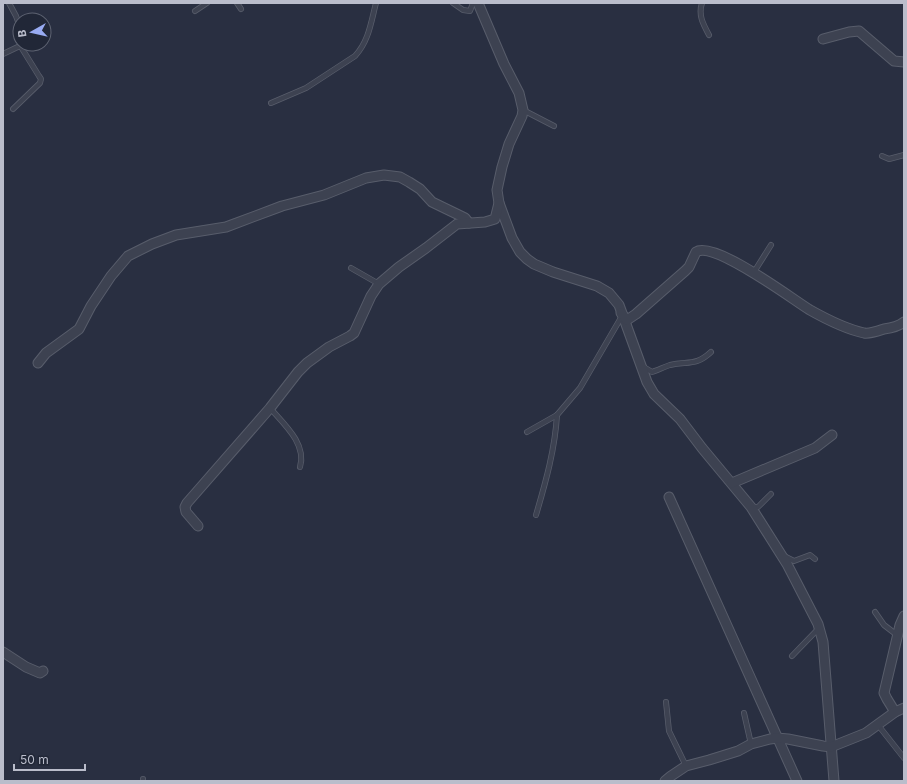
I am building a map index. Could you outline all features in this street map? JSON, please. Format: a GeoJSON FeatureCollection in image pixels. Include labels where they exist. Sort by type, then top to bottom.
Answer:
{"type":"FeatureCollection","features":[{"type":"Feature","properties":{"kind":"street"},"geometry":{"type":"LineString","coordinates":[[478,3],[504,64],[519,93],[523,110],[522,116],[509,144],[497,190],[499,204],[512,238],[520,252],[534,264],[553,272],[603,288],[616,300],[646,382],[654,394],[680,419],[705,452],[751,507],[781,554],[819,628],[823,642],[834,781]]}},
{"type":"Feature","properties":{"kind":"street"},"geometry":{"type":"LineString","coordinates":[[823,39],[859,31],[894,61],[904,62]]}},
{"type":"Feature","properties":{"kind":"street"},"geometry":{"type":"LineString","coordinates":[[38,363],[46,353],[79,329],[91,306],[111,276],[128,256],[152,244],[176,235],[232,225],[282,206],[324,195],[366,178],[384,175],[400,177],[410,182],[432,202],[465,218],[469,223]]}},
{"type":"Feature","properties":{"kind":"street"},"geometry":{"type":"LineString","coordinates":[[198,526],[186,512],[185,509],[187,503],[270,408],[298,372],[307,363],[329,347],[350,336],[354,332],[371,296],[379,284],[398,266],[426,248],[457,224],[485,222],[495,219],[499,204]]}},
{"type":"Feature","properties":{"kind":"street"},"geometry":{"type":"LineString","coordinates":[[621,314],[627,320],[636,314],[689,267],[696,252],[699,250],[706,250],[754,272],[810,310],[858,331],[866,333],[883,330],[901,325],[904,322]]}},
{"type":"Feature","properties":{"kind":"street"},"geometry":{"type":"LineString","coordinates":[[732,483],[814,448],[832,435]]}},
{"type":"Feature","properties":{"kind":"street"},"geometry":{"type":"LineString","coordinates":[[669,497],[797,781]]}},
{"type":"Feature","properties":{"kind":"street"},"geometry":{"type":"LineString","coordinates":[[665,781],[686,766],[738,751],[751,744],[777,738],[831,747],[866,733],[900,710],[887,699],[884,693],[897,635],[904,616]]}},
{"type":"Feature","properties":{"kind":"street"},"geometry":{"type":"LineString","coordinates":[[3,652],[34,671],[40,673],[43,671]]}},
{"type":"Feature","properties":{"kind":"lane"},"geometry":{"type":"LineString","coordinates":[[195,11],[207,3]]}},
{"type":"Feature","properties":{"kind":"lane"},"geometry":{"type":"LineString","coordinates":[[237,3],[241,9]]}},
{"type":"Feature","properties":{"kind":"lane"},"geometry":{"type":"LineString","coordinates":[[271,104],[306,88],[355,56],[367,38],[376,3]]}},
{"type":"Feature","properties":{"kind":"lane"},"geometry":{"type":"LineString","coordinates":[[453,3],[464,10],[470,11],[473,3]]}},
{"type":"Feature","properties":{"kind":"lane"},"geometry":{"type":"LineString","coordinates":[[702,3],[700,10],[701,17],[709,35]]}},
{"type":"Feature","properties":{"kind":"lane"},"geometry":{"type":"LineString","coordinates":[[13,109],[40,83],[41,80],[27,52]]}},
{"type":"Feature","properties":{"kind":"lane"},"geometry":{"type":"LineString","coordinates":[[523,110],[554,126]]}},
{"type":"Feature","properties":{"kind":"lane"},"geometry":{"type":"LineString","coordinates":[[882,156],[889,159],[904,155]]}},
{"type":"Feature","properties":{"kind":"lane"},"geometry":{"type":"LineString","coordinates":[[754,272],[771,245]]}},
{"type":"Feature","properties":{"kind":"lane"},"geometry":{"type":"LineString","coordinates":[[351,268],[379,284]]}},
{"type":"Feature","properties":{"kind":"lane"},"geometry":{"type":"LineString","coordinates":[[527,432],[557,415],[580,388],[621,314]]}},
{"type":"Feature","properties":{"kind":"lane"},"geometry":{"type":"LineString","coordinates":[[639,364],[652,372],[670,365],[696,362],[704,359],[711,352]]}},
{"type":"Feature","properties":{"kind":"lane"},"geometry":{"type":"LineString","coordinates":[[270,408],[296,441],[302,456],[300,467]]}},
{"type":"Feature","properties":{"kind":"lane"},"geometry":{"type":"LineString","coordinates":[[536,515],[552,460],[556,436],[557,415]]}},
{"type":"Feature","properties":{"kind":"lane"},"geometry":{"type":"LineString","coordinates":[[751,507],[758,507],[771,494]]}},
{"type":"Feature","properties":{"kind":"lane"},"geometry":{"type":"LineString","coordinates":[[781,554],[794,561],[810,555],[815,559]]}},
{"type":"Feature","properties":{"kind":"lane"},"geometry":{"type":"LineString","coordinates":[[875,612],[884,625],[897,635]]}},
{"type":"Feature","properties":{"kind":"lane"},"geometry":{"type":"LineString","coordinates":[[792,656],[819,628]]}},
{"type":"Feature","properties":{"kind":"lane"},"geometry":{"type":"LineString","coordinates":[[666,702],[669,731],[686,766]]}},
{"type":"Feature","properties":{"kind":"lane"},"geometry":{"type":"LineString","coordinates":[[744,713],[751,744]]}},
{"type":"Feature","properties":{"kind":"lane"},"geometry":{"type":"LineString","coordinates":[[878,725],[904,758]]}}]}
